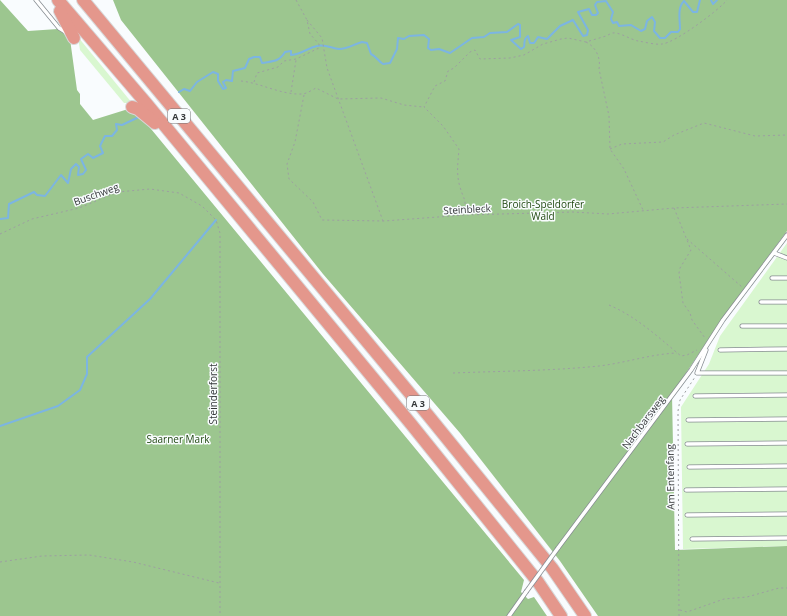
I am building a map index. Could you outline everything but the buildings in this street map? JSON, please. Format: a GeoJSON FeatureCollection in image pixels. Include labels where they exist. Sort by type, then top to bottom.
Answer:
{"type":"FeatureCollection","features":[{"type":"Feature","properties":{"kind":"highway"},"geometry":{"type":"LineString","coordinates":[[53,0],[74,38]]}},
{"type":"Feature","properties":{"kind":"highway","name":"A 3"},"geometry":{"type":"LineString","coordinates":[[58,0],[416,430],[538,582],[561,616]]}},
{"type":"Feature","properties":{"kind":"highway","name":"A 3"},"geometry":{"type":"LineString","coordinates":[[83,0],[427,414],[552,568],[585,616]]}},
{"type":"Feature","properties":{"kind":"highway"},"geometry":{"type":"LineString","coordinates":[[132,107],[138,109],[172,138]]}},
{"type":"Feature","properties":{"kind":"lane"},"geometry":{"type":"LineString","coordinates":[[36,0],[59,28],[74,38]]}},
{"type":"Feature","properties":{"kind":"lane","name":"Nachbarsweg"},"geometry":{"type":"LineString","coordinates":[[509,616],[691,370],[723,320],[787,235]]}},
{"type":"Feature","properties":{"kind":"lane"},"geometry":{"type":"LineString","coordinates":[[774,253],[787,258]]}},
{"type":"Feature","properties":{"kind":"lane"},"geometry":{"type":"LineString","coordinates":[[772,278],[787,278]]}},
{"type":"Feature","properties":{"kind":"lane"},"geometry":{"type":"LineString","coordinates":[[761,302],[787,302]]}},
{"type":"Feature","properties":{"kind":"lane"},"geometry":{"type":"LineString","coordinates":[[742,326],[787,326]]}},
{"type":"Feature","properties":{"kind":"lane"},"geometry":{"type":"LineString","coordinates":[[707,346],[698,373],[787,372]]}},
{"type":"Feature","properties":{"kind":"lane"},"geometry":{"type":"LineString","coordinates":[[720,350],[787,349]]}},
{"type":"Feature","properties":{"kind":"lane"},"geometry":{"type":"LineString","coordinates":[[695,396],[787,395]]}},
{"type":"Feature","properties":{"kind":"lane"},"geometry":{"type":"LineString","coordinates":[[688,420],[787,419]]}},
{"type":"Feature","properties":{"kind":"lane"},"geometry":{"type":"LineString","coordinates":[[686,444],[787,443]]}},
{"type":"Feature","properties":{"kind":"lane"},"geometry":{"type":"LineString","coordinates":[[689,467],[787,466]]}},
{"type":"Feature","properties":{"kind":"lane"},"geometry":{"type":"LineString","coordinates":[[686,490],[787,489]]}},
{"type":"Feature","properties":{"kind":"lane"},"geometry":{"type":"LineString","coordinates":[[687,515],[787,514]]}},
{"type":"Feature","properties":{"kind":"lane"},"geometry":{"type":"LineString","coordinates":[[692,539],[787,538]]}},
{"type":"Feature","properties":{"kind":"path"},"geometry":{"type":"LineString","coordinates":[[296,0],[307,20],[320,35],[324,44],[326,64],[384,221]]}},
{"type":"Feature","properties":{"kind":"path"},"geometry":{"type":"LineString","coordinates":[[586,42],[615,32],[634,40],[663,44],[689,32],[695,24],[720,8],[727,0]]}},
{"type":"Feature","properties":{"kind":"path"},"geometry":{"type":"LineString","coordinates":[[254,82],[259,71],[278,67],[284,61],[296,59],[319,48],[319,44],[310,34],[307,20]]}},
{"type":"Feature","properties":{"kind":"path"},"geometry":{"type":"LineString","coordinates":[[424,107],[435,86],[445,81],[448,71],[454,68],[470,52],[475,50],[480,58],[510,58],[524,55],[543,44],[560,39],[568,38],[586,42],[593,46],[600,62],[599,68],[609,116],[610,149],[624,169],[643,210]]}},
{"type":"Feature","properties":{"kind":"path"},"geometry":{"type":"LineString","coordinates":[[291,93],[296,59]]}},
{"type":"Feature","properties":{"kind":"path"},"geometry":{"type":"LineString","coordinates":[[241,81],[254,82],[291,93],[304,95],[316,88],[338,99],[381,98],[404,105],[424,107],[443,126],[459,149],[457,168],[460,188],[466,200],[465,215]]}},
{"type":"Feature","properties":{"kind":"path","name":"Steinbleck"},"geometry":{"type":"LineString","coordinates":[[304,95],[296,134],[287,164],[289,180],[313,202],[322,220],[384,221],[465,215],[573,212],[608,214],[674,208],[787,204]]}},
{"type":"Feature","properties":{"kind":"path"},"geometry":{"type":"LineString","coordinates":[[610,149],[622,144],[663,142],[674,134],[704,123],[755,136],[787,135]]}},
{"type":"Feature","properties":{"kind":"path","name":"Buschweg"},"geometry":{"type":"LineString","coordinates":[[0,234],[32,219],[79,208],[118,192],[150,189],[179,193],[202,206],[216,220]]}},
{"type":"Feature","properties":{"kind":"path"},"geometry":{"type":"LineString","coordinates":[[609,305],[628,313],[663,339],[681,356],[687,355],[707,346],[705,338],[692,320],[690,313],[683,302],[679,273],[680,268],[691,250],[674,208]]}},
{"type":"Feature","properties":{"kind":"path","name":"Steinderforst"},"geometry":{"type":"LineString","coordinates":[[216,220],[220,233],[220,616]]}},
{"type":"Feature","properties":{"kind":"path"},"geometry":{"type":"LineString","coordinates":[[685,237],[746,290]]}},
{"type":"Feature","properties":{"kind":"path"},"geometry":{"type":"LineString","coordinates":[[453,373],[570,369],[610,365],[665,354],[678,353]]}},
{"type":"Feature","properties":{"kind":"path","name":"Am Entenfang"},"geometry":{"type":"LineString","coordinates":[[680,616],[678,411],[680,400],[698,373]]}},
{"type":"Feature","properties":{"kind":"path"},"geometry":{"type":"LineString","coordinates":[[0,562],[42,556],[89,555],[133,562],[220,583]]}},
{"type":"Feature","properties":{"kind":"path"},"geometry":{"type":"LineString","coordinates":[[679,609],[687,612],[724,599],[747,597],[778,588],[787,588]]}},
{"type":"Feature","properties":{"kind":"green space","name":"Saarner Mark"},"geometry":{"type":"Polygon","coordinates":[[[0,0],[28,31],[58,29],[70,39],[77,90],[80,94],[80,104],[93,120],[125,110],[137,112],[524,580],[521,592],[528,599],[534,597],[547,616],[0,616],[0,0]]]}},
{"type":"Feature","properties":{"kind":"green space","name":"Broich-Speldorfer Wald"},"geometry":{"type":"Polygon","coordinates":[[[113,0],[787,0],[787,231],[718,325],[672,394],[675,550],[787,546],[787,616],[598,616],[560,561],[460,433],[323,274],[121,20],[113,0]]]}},
{"type":"Feature","properties":{"kind":"green space"},"geometry":{"type":"Polygon","coordinates":[[[78,37],[132,103],[124,103],[80,50],[78,37]]]}},
{"type":"Feature","properties":{"kind":"green space"},"geometry":{"type":"Polygon","coordinates":[[[787,243],[787,546],[683,549],[681,407],[709,364],[720,336],[787,243]]]}},
{"type":"Feature","properties":{"kind":"waterway"},"geometry":{"type":"LineString","coordinates":[[179,92],[184,89],[190,91],[197,82],[213,72],[218,74],[218,81],[223,89],[226,88],[223,82],[226,80],[232,81],[233,71],[245,68],[249,59],[260,57],[262,63],[273,61],[280,58],[285,52],[291,51],[291,55],[320,46],[339,49],[362,42],[367,43],[371,54],[383,64],[390,63],[397,49],[398,38],[404,39],[409,36],[424,35],[429,39],[428,48],[431,50],[439,49],[450,53],[472,38],[484,37],[490,33],[507,32],[518,24],[520,25],[520,37],[511,40],[521,49],[524,47],[526,37],[528,36],[530,43],[534,43],[538,37],[547,39],[560,26],[573,20],[583,36],[587,35],[588,30],[578,12],[589,9],[592,15],[596,15],[598,13],[595,5],[597,2],[606,1],[613,12],[611,19],[613,23],[617,22],[619,26],[631,25],[641,31],[645,29],[647,21],[652,17],[655,22],[654,31],[660,38],[665,38],[671,32],[678,32],[680,29],[680,7],[684,1],[693,12],[697,12],[700,0]]}},
{"type":"Feature","properties":{"kind":"waterway"},"geometry":{"type":"LineString","coordinates":[[711,0],[713,4],[717,0]]}},
{"type":"Feature","properties":{"kind":"waterway"},"geometry":{"type":"LineString","coordinates":[[0,219],[8,218],[9,204],[34,192],[37,195],[45,196],[61,175],[68,183],[71,169],[76,164],[79,167],[78,175],[83,174],[86,170],[81,159],[88,154],[93,158],[103,153],[100,146],[105,136],[112,136],[117,130],[116,124],[122,125],[141,116]]}},
{"type":"Feature","properties":{"kind":"waterway"},"geometry":{"type":"LineString","coordinates":[[0,426],[58,406],[80,390],[87,374],[87,357],[150,299],[216,220]]}}]}
